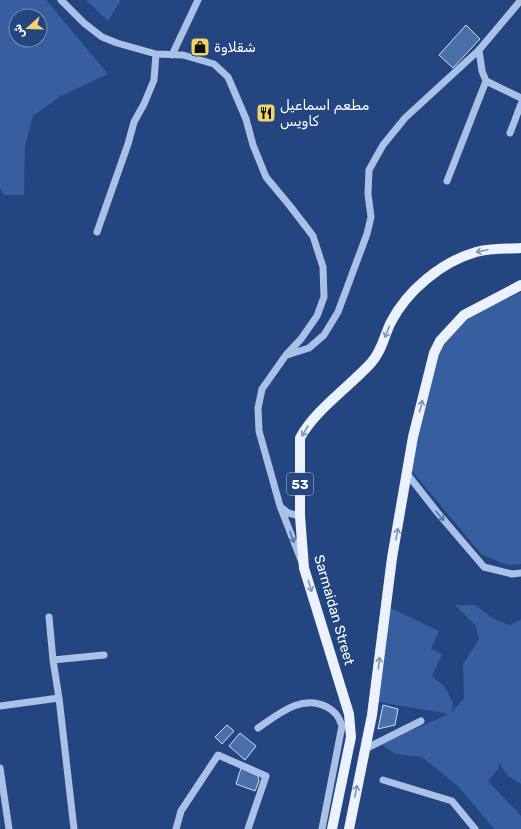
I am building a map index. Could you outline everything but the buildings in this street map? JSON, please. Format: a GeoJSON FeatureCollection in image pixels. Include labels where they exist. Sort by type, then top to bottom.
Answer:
{"type":"FeatureCollection","features":[{"type":"Feature","properties":{"kind":"main road","name":"Sarmaidan Street"},"geometry":{"type":"LineString","coordinates":[[332,829],[351,737],[349,714],[304,568],[300,516],[300,438],[315,417],[372,362],[379,352],[391,322],[409,298],[431,274],[460,258],[476,252],[491,249],[521,248]]}},
{"type":"Feature","properties":{"kind":"main road"},"geometry":{"type":"LineString","coordinates":[[349,829],[372,715],[392,558],[408,475],[413,437],[434,353],[440,341],[464,315],[519,287]]}},
{"type":"Feature","properties":{"kind":"street"},"geometry":{"type":"LineString","coordinates":[[61,0],[84,23],[102,36],[117,43],[156,54],[183,55],[214,64],[228,77],[246,119],[253,145],[266,177],[313,236],[323,266],[324,298],[317,316],[262,389],[258,408],[259,431],[280,506],[304,568]]}},
{"type":"Feature","properties":{"kind":"street"},"geometry":{"type":"LineString","coordinates":[[172,55],[198,0]]}},
{"type":"Feature","properties":{"kind":"street"},"geometry":{"type":"LineString","coordinates":[[286,356],[309,348],[324,335],[338,312],[367,234],[371,217],[368,194],[369,170],[383,145],[406,118],[479,50],[521,0]]}},
{"type":"Feature","properties":{"kind":"street"},"geometry":{"type":"LineString","coordinates":[[479,50],[482,71],[486,81],[521,98]]}},
{"type":"Feature","properties":{"kind":"street"},"geometry":{"type":"LineString","coordinates":[[97,232],[128,144],[134,122],[144,104],[154,80],[156,54]]}},
{"type":"Feature","properties":{"kind":"street"},"geometry":{"type":"LineString","coordinates":[[447,181],[486,81]]}},
{"type":"Feature","properties":{"kind":"street"},"geometry":{"type":"LineString","coordinates":[[510,134],[521,104]]}},
{"type":"Feature","properties":{"kind":"street"},"geometry":{"type":"LineString","coordinates":[[408,475],[437,512],[484,567],[512,574],[521,573]]}},
{"type":"Feature","properties":{"kind":"street"},"geometry":{"type":"LineString","coordinates":[[280,506],[288,513],[300,516]]}},
{"type":"Feature","properties":{"kind":"street"},"geometry":{"type":"LineString","coordinates":[[49,617],[74,829]]}},
{"type":"Feature","properties":{"kind":"street"},"geometry":{"type":"LineString","coordinates":[[53,660],[104,655]]}},
{"type":"Feature","properties":{"kind":"street"},"geometry":{"type":"LineString","coordinates":[[0,706],[59,698]]}},
{"type":"Feature","properties":{"kind":"street"},"geometry":{"type":"LineString","coordinates":[[258,728],[288,708],[300,703],[320,703],[339,716],[342,726],[322,829]]}},
{"type":"Feature","properties":{"kind":"street"},"geometry":{"type":"LineString","coordinates":[[365,749],[421,721]]}},
{"type":"Feature","properties":{"kind":"street"},"geometry":{"type":"LineString","coordinates":[[176,829],[182,811],[218,755],[266,776],[248,829]]}},
{"type":"Feature","properties":{"kind":"street"},"geometry":{"type":"LineString","coordinates":[[0,768],[9,829]]}},
{"type":"Feature","properties":{"kind":"street"},"geometry":{"type":"LineString","coordinates":[[383,780],[452,802],[475,829]]}},
{"type":"Feature","properties":{"kind":"shaded area"},"geometry":{"type":"Polygon","coordinates":[[[0,0],[46,0],[108,74],[61,96],[33,116],[25,146],[24,195],[4,195],[0,188],[0,0]]]}},
{"type":"Feature","properties":{"kind":"shaded area"},"geometry":{"type":"Polygon","coordinates":[[[86,0],[121,0],[108,21],[86,0]]]}},
{"type":"Feature","properties":{"kind":"shaded area"},"geometry":{"type":"Polygon","coordinates":[[[521,292],[521,564],[508,565],[482,555],[412,471],[422,405],[442,341],[463,319],[521,292]]]}},
{"type":"Feature","properties":{"kind":"shaded area"},"geometry":{"type":"Polygon","coordinates":[[[455,605],[475,605],[494,619],[510,625],[521,620],[521,784],[508,776],[498,762],[499,768],[488,781],[521,816],[521,829],[494,829],[458,786],[422,757],[396,754],[380,744],[449,714],[374,701],[390,608],[439,631],[431,649],[442,654],[432,676],[445,687],[453,703],[452,712],[464,698],[463,664],[479,639],[476,626],[455,605]]]}},
{"type":"Feature","properties":{"kind":"place","name":"شقلاوة"},"geometry":{"type":"Point","coordinates":[200,47]}},
{"type":"Feature","properties":{"kind":"place","name":"مطعم اسماعیل کاویس"},"geometry":{"type":"Point","coordinates":[266,113]}}]}
